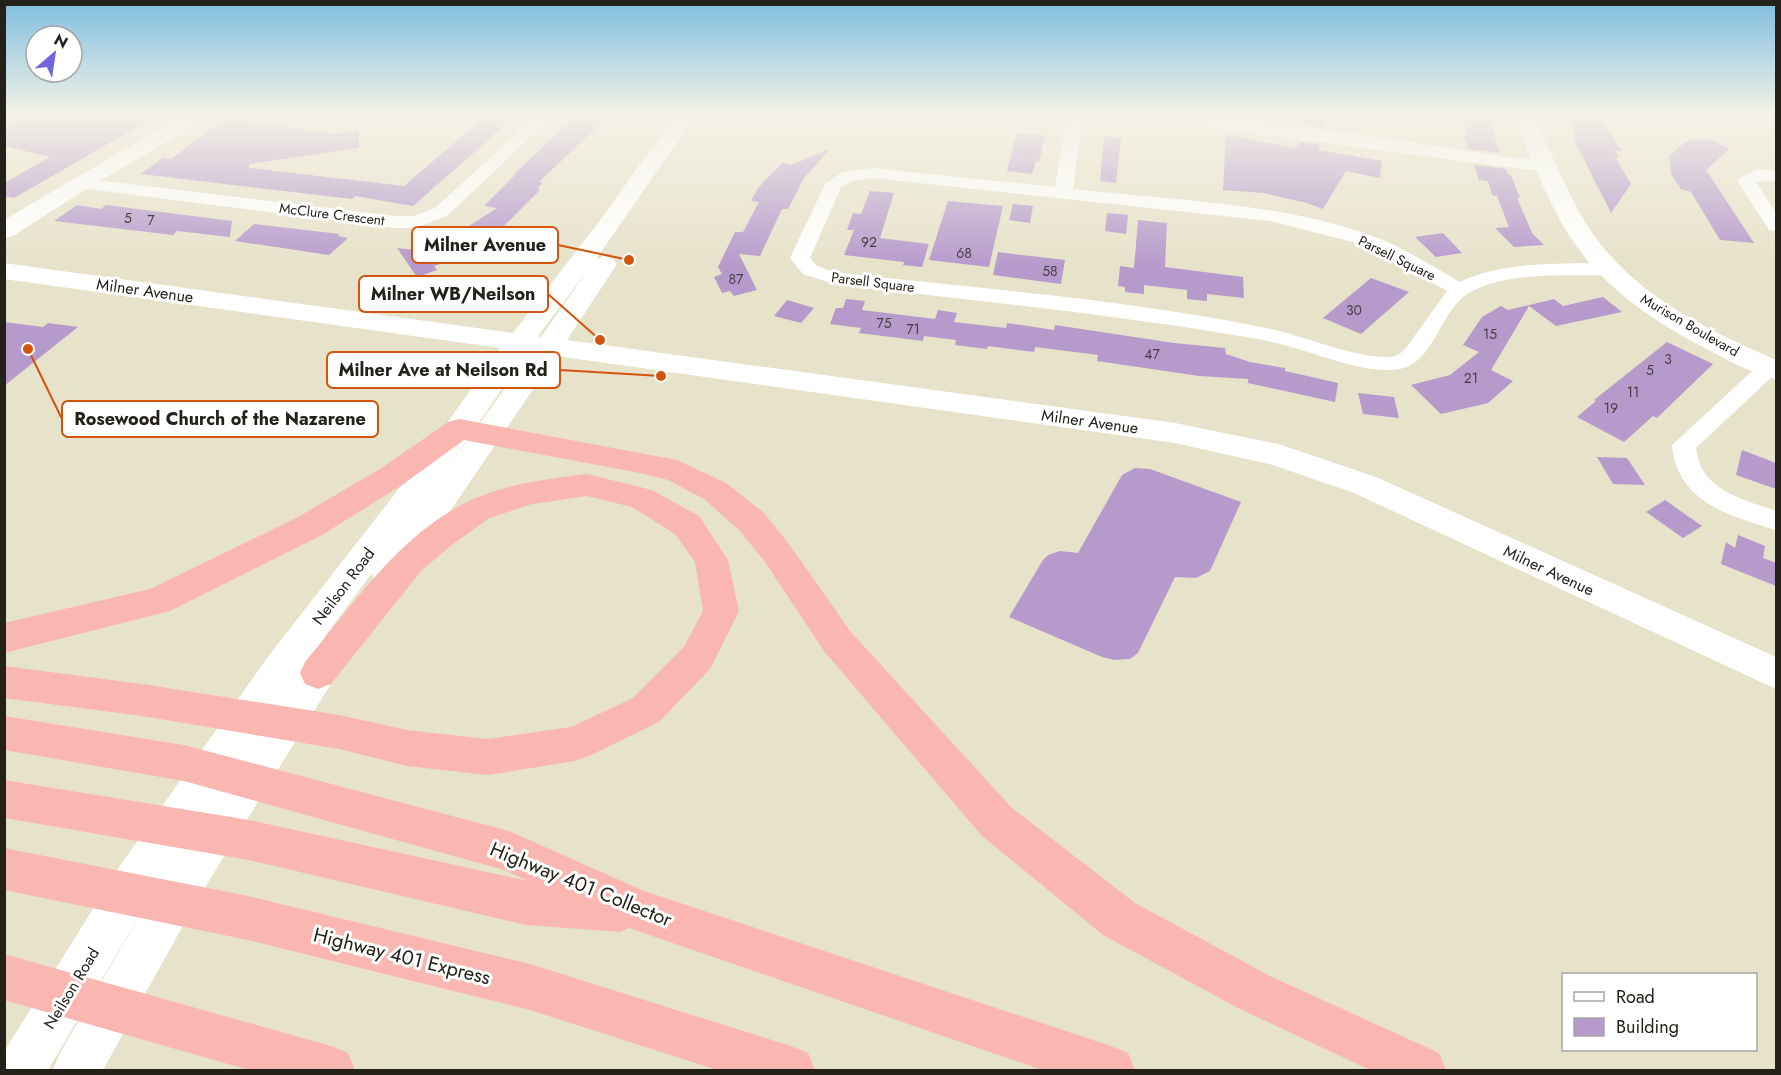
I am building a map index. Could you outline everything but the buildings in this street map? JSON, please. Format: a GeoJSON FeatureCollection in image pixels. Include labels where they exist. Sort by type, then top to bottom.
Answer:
{"type":"FeatureCollection","features":[{"type":"Feature","properties":{"kind":"highway"},"geometry":{"type":"LineString","coordinates":[[4,638],[158,601],[310,526],[474,431],[677,471],[715,491],[752,522],[777,553],[837,641],[997,822],[1119,919],[1254,992],[1422,1071]]}},
{"type":"Feature","properties":{"kind":"highway"},"geometry":{"type":"LineString","coordinates":[[4,682],[142,700],[339,732],[407,748],[488,757],[575,744],[646,710],[697,658],[721,611],[711,560],[687,525],[641,498],[587,485],[530,493],[479,510],[441,535],[409,562],[300,669]]}},
{"type":"Feature","properties":{"kind":"highway","name":"Highway 401 Collector"},"geometry":{"type":"LineString","coordinates":[[4,733],[184,763],[509,851],[640,911],[1112,1071]]}},
{"type":"Feature","properties":{"kind":"highway"},"geometry":{"type":"LineString","coordinates":[[4,800],[249,840],[526,903],[640,911]]}},
{"type":"Feature","properties":{"kind":"highway","name":"Highway 401 Express"},"geometry":{"type":"LineString","coordinates":[[4,869],[248,918],[530,987],[791,1071]]}},
{"type":"Feature","properties":{"kind":"highway"},"geometry":{"type":"LineString","coordinates":[[4,977],[331,1071]]}},
{"type":"Feature","properties":{"kind":"main road"},"geometry":{"type":"LineString","coordinates":[[4,231],[111,165]]}},
{"type":"Feature","properties":{"kind":"main road","name":"Neilson Road"},"geometry":{"type":"LineString","coordinates":[[77,1071],[300,669],[427,475],[474,431],[506,382],[545,307],[651,165]]}},
{"type":"Feature","properties":{"kind":"main road","name":"Neilson Road"},"geometry":{"type":"LineString","coordinates":[[506,382],[573,310],[675,165]]}},
{"type":"Feature","properties":{"kind":"main road","name":"Murison Boulevard"},"geometry":{"type":"LineString","coordinates":[[1548,167],[1581,235],[1607,269],[1656,308],[1702,335],[1773,368]]}},
{"type":"Feature","properties":{"kind":"main road","name":"Milner Avenue"},"geometry":{"type":"LineString","coordinates":[[4,271],[1175,433],[1278,455],[1365,485],[1776,674]]}},
{"type":"Feature","properties":{"kind":"main road","name":"Neilson Road"},"geometry":{"type":"LineString","coordinates":[[21,1071],[134,882],[300,669]]}},
{"type":"Feature","properties":{"kind":"street","name":"McClure Crescent"},"geometry":{"type":"LineString","coordinates":[[80,183],[394,222],[416,222],[441,212],[492,165]]}},
{"type":"Feature","properties":{"kind":"street"},"geometry":{"type":"LineString","coordinates":[[1063,194],[1067,165]]}},
{"type":"Feature","properties":{"kind":"street"},"geometry":{"type":"LineString","coordinates":[[1530,165],[1548,167]]}},
{"type":"Feature","properties":{"kind":"street","name":"Parsell Square"},"geometry":{"type":"LineString","coordinates":[[873,173],[1063,194],[1270,216],[1327,229],[1360,238],[1404,258],[1459,290],[1445,306],[1415,352],[1397,363],[1365,359],[1282,338],[1194,322],[834,278],[816,274],[804,266],[800,258],[831,189],[837,181],[848,176],[873,173]]}},
{"type":"Feature","properties":{"kind":"street"},"geometry":{"type":"LineString","coordinates":[[1776,176],[1756,174],[1746,180],[1776,226]]}},
{"type":"Feature","properties":{"kind":"street"},"geometry":{"type":"LineString","coordinates":[[1459,290],[1493,279],[1529,273],[1607,269]]}},
{"type":"Feature","properties":{"kind":"street"},"geometry":{"type":"LineString","coordinates":[[1773,368],[1684,445],[1683,461],[1692,479],[1713,495],[1776,521]]}},
{"type":"Feature","properties":{"kind":"place","name":"Milner Avenue"},"geometry":{"type":"Point","coordinates":[629,260]}},
{"type":"Feature","properties":{"kind":"place","name":"Milner WB/Neilson"},"geometry":{"type":"Point","coordinates":[600,340]}},
{"type":"Feature","properties":{"kind":"place","name":"Rosewood Church of the Nazarene"},"geometry":{"type":"Point","coordinates":[28,349]}},
{"type":"Feature","properties":{"kind":"place","name":"Milner Ave at Neilson Rd"},"geometry":{"type":"Point","coordinates":[661,376]}}]}
